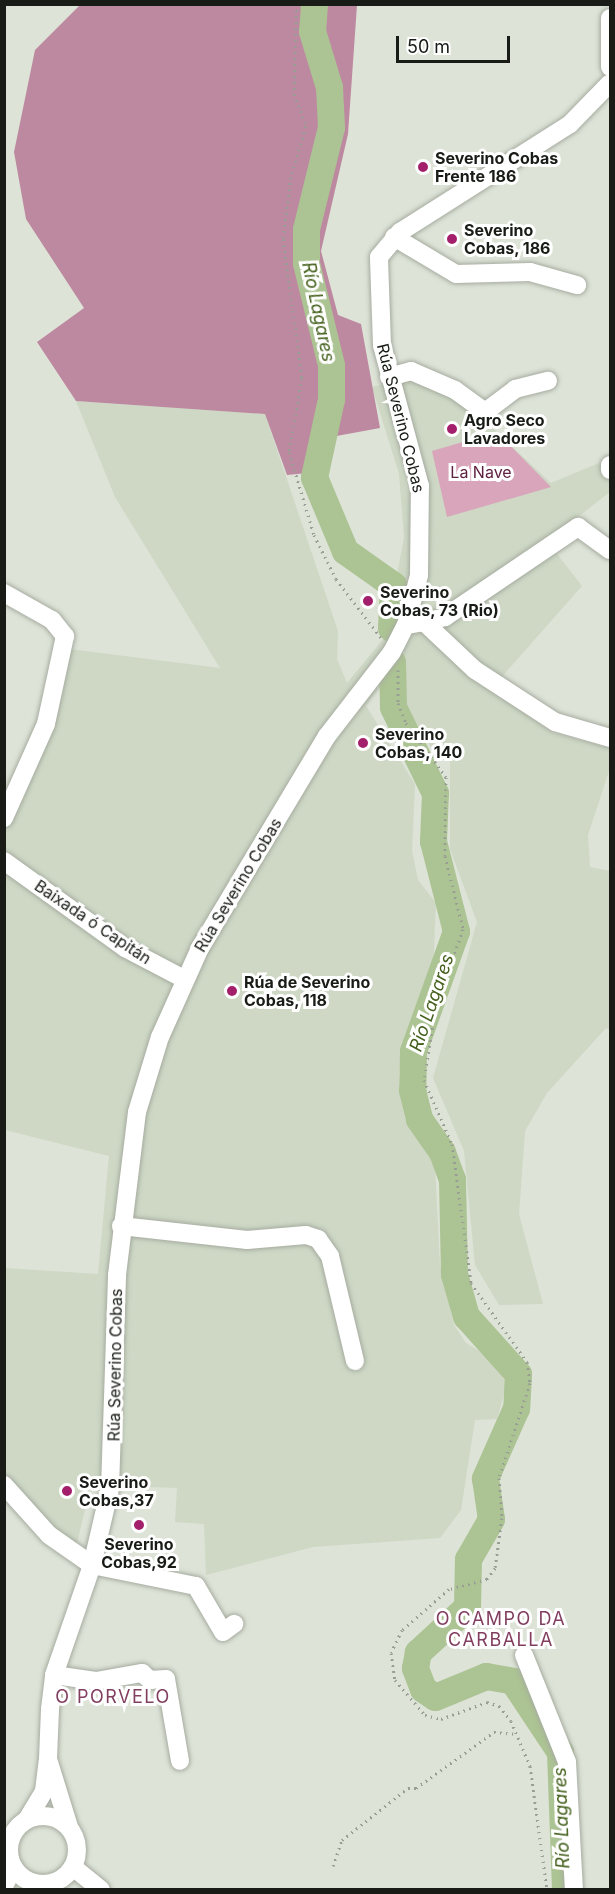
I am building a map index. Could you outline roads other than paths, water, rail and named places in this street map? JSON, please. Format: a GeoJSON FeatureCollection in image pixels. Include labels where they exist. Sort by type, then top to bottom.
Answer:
{"type":"FeatureCollection","features":[{"type":"Feature","properties":{"kind":"street"},"geometry":{"type":"LineString","coordinates":[[610,18],[610,67]]}},
{"type":"Feature","properties":{"kind":"street","name":"Rúa Severino Cobas"},"geometry":{"type":"LineString","coordinates":[[69,1827],[48,1759],[54,1675],[92,1564],[114,1448],[121,1226],[137,1112],[184,980],[310,764],[358,695],[415,623],[422,514],[414,458],[389,377],[376,271],[394,237],[570,124],[610,84]]}},
{"type":"Feature","properties":{"kind":"street"},"geometry":{"type":"LineString","coordinates":[[394,237],[456,274],[530,272],[577,285]]}},
{"type":"Feature","properties":{"kind":"street"},"geometry":{"type":"LineString","coordinates":[[389,377],[411,371],[455,390],[485,411],[515,389],[548,381]]}},
{"type":"Feature","properties":{"kind":"street"},"geometry":{"type":"LineString","coordinates":[[610,465],[610,470]]}},
{"type":"Feature","properties":{"kind":"street"},"geometry":{"type":"LineString","coordinates":[[415,623],[445,617],[578,527],[610,549]]}},
{"type":"Feature","properties":{"kind":"street"},"geometry":{"type":"LineString","coordinates":[[4,593],[52,620],[65,636],[46,724],[4,818]]}},
{"type":"Feature","properties":{"kind":"street"},"geometry":{"type":"LineString","coordinates":[[415,623],[475,670],[555,722],[610,738]]}},
{"type":"Feature","properties":{"kind":"street","name":"Baixada ó Capitán"},"geometry":{"type":"LineString","coordinates":[[4,861],[125,948],[184,980]]}},
{"type":"Feature","properties":{"kind":"street"},"geometry":{"type":"LineString","coordinates":[[121,1226],[247,1240],[306,1235],[318,1239],[330,1256],[355,1361]]}},
{"type":"Feature","properties":{"kind":"street"},"geometry":{"type":"LineString","coordinates":[[4,1485],[49,1535],[92,1564],[196,1586],[223,1632],[234,1624]]}},
{"type":"Feature","properties":{"kind":"street"},"geometry":{"type":"LineString","coordinates":[[524,1655],[567,1762],[574,1890]]}},
{"type":"Feature","properties":{"kind":"street"},"geometry":{"type":"LineString","coordinates":[[54,1675],[96,1681],[142,1673],[150,1680],[166,1679],[180,1761]]}},
{"type":"Feature","properties":{"kind":"street"},"geometry":{"type":"LineString","coordinates":[[28,1818],[51,1816],[69,1827],[77,1846],[73,1867],[50,1886],[32,1883],[14,1869],[8,1846],[44,1791],[48,1759]]}},
{"type":"Feature","properties":{"kind":"street"},"geometry":{"type":"LineString","coordinates":[[73,1867],[101,1890]]}},
{"type":"Feature","properties":{"kind":"street"},"geometry":{"type":"LineString","coordinates":[[4,1886],[14,1869]]}},
{"type":"Feature","properties":{"kind":"waterway","name":"Río Lagares"},"geometry":{"type":"LineString","coordinates":[[314,4],[312,31],[329,87],[331,127],[306,229],[306,263],[331,365],[331,399],[314,477],[345,551],[393,585],[391,628]]}},
{"type":"Feature","properties":{"kind":"waterway","name":"Río Lagares"},"geometry":{"type":"LineString","coordinates":[[392,662],[393,707],[435,793],[433,841],[456,931],[413,1051],[412,1090],[419,1119],[442,1152],[452,1179],[454,1274],[466,1316],[518,1374],[516,1408],[485,1478],[491,1519],[468,1559],[467,1607],[418,1652],[415,1668],[423,1689],[435,1697],[486,1676],[513,1681],[560,1752],[565,1890]]}},
{"type":"Feature","properties":{"kind":"place","name":"Severino Cobas Frente 186"},"geometry":{"type":"Point","coordinates":[423,167]}},
{"type":"Feature","properties":{"kind":"place","name":"Severino Cobas, 186"},"geometry":{"type":"Point","coordinates":[452,239]}},
{"type":"Feature","properties":{"kind":"place","name":"Agro Seco Lavadores"},"geometry":{"type":"Point","coordinates":[452,429]}},
{"type":"Feature","properties":{"kind":"place","name":"Severino Cobas, 73 (Rio)"},"geometry":{"type":"Point","coordinates":[368,601]}},
{"type":"Feature","properties":{"kind":"place","name":"Severino Cobas, 140"},"geometry":{"type":"Point","coordinates":[363,743]}},
{"type":"Feature","properties":{"kind":"place","name":"Rúa de Severino Cobas, 118"},"geometry":{"type":"Point","coordinates":[232,991]}},
{"type":"Feature","properties":{"kind":"place","name":"Severino Cobas,37"},"geometry":{"type":"Point","coordinates":[67,1491]}},
{"type":"Feature","properties":{"kind":"place","name":"Severino Cobas,92"},"geometry":{"type":"Point","coordinates":[139,1525]}},
{"type":"Feature","properties":{"kind":"district","name":"O CAMPO DA CARBALLA"},"geometry":{"type":"Point","coordinates":[501,1630]}},
{"type":"Feature","properties":{"kind":"district","name":"O PORVELO"},"geometry":{"type":"Point","coordinates":[113,1697]}},
{"type":"Feature","properties":{"kind":"park label","name":"La Nave"},"geometry":{"type":"Point","coordinates":[481,472]}}]}
